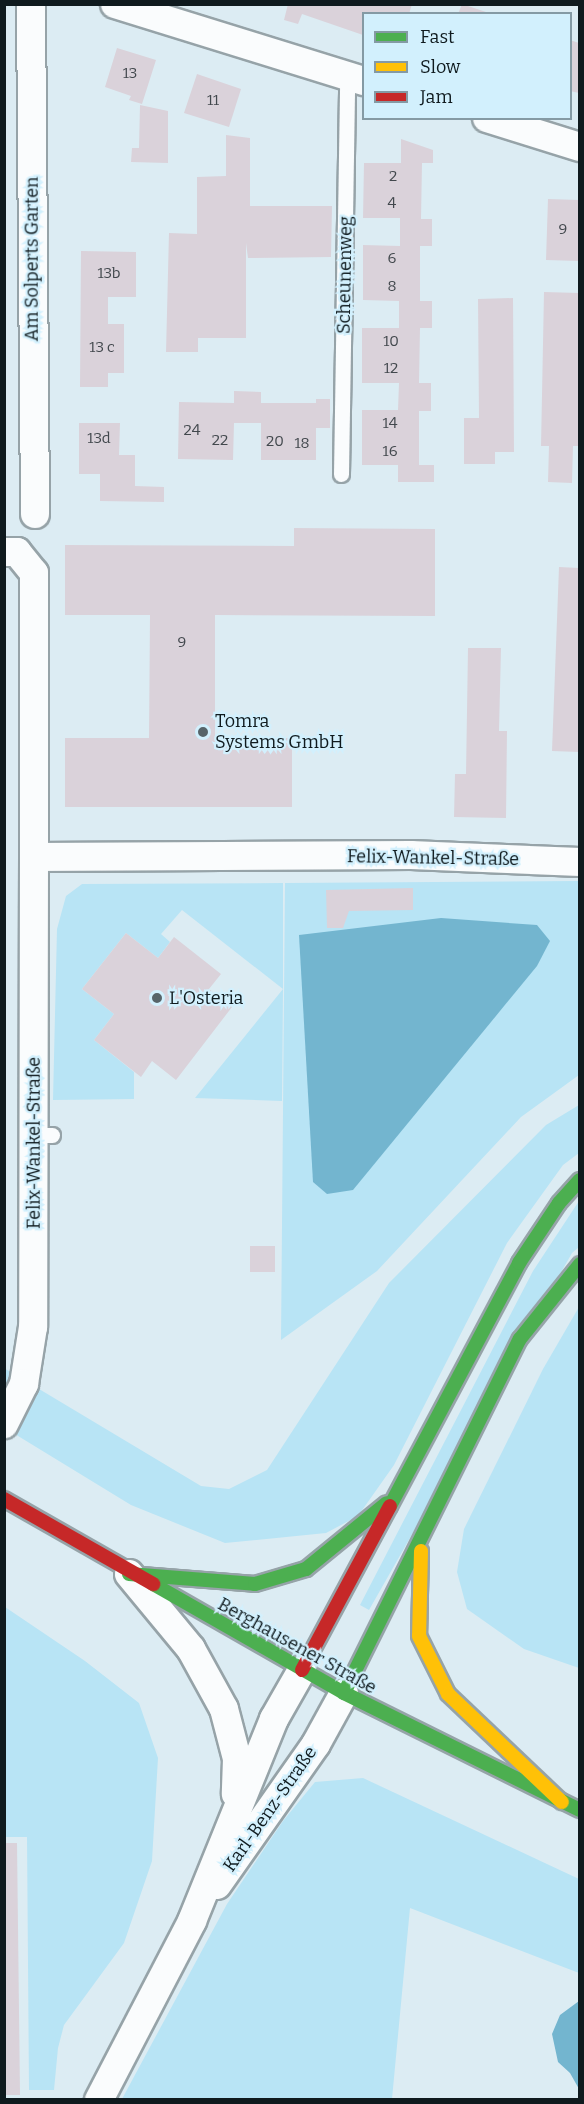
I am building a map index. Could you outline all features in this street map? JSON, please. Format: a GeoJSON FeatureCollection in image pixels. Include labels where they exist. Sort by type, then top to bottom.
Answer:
{"type":"FeatureCollection","features":[{"type":"Feature","properties":{"kind":"main road"},"geometry":{"type":"LineString","coordinates":[[302,1670],[398,1494],[519,1263],[559,1203],[579,1180]]}},
{"type":"Feature","properties":{"kind":"main road"},"geometry":{"type":"LineString","coordinates":[[344,1693],[520,1339],[579,1264]]}},
{"type":"Feature","properties":{"kind":"main road"},"geometry":{"type":"LineString","coordinates":[[129,1574],[255,1584],[306,1569],[398,1494]]}},
{"type":"Feature","properties":{"kind":"main road","name":"Berghausener Straße"},"geometry":{"type":"LineString","coordinates":[[4,1499],[129,1574],[344,1693],[579,1810]]}},
{"type":"Feature","properties":{"kind":"main road"},"geometry":{"type":"LineString","coordinates":[[422,1537],[419,1636],[425,1653],[448,1694],[562,1802]]}},
{"type":"Feature","properties":{"kind":"street","name":"Am Solperts Garten"},"geometry":{"type":"LineString","coordinates":[[31,4],[34,514]]}},
{"type":"Feature","properties":{"kind":"street"},"geometry":{"type":"LineString","coordinates":[[115,4],[355,78]]}},
{"type":"Feature","properties":{"kind":"street"},"geometry":{"type":"LineString","coordinates":[[493,120],[579,147]]}},
{"type":"Feature","properties":{"kind":"street","name":"Felix-Wankel-Straße"},"geometry":{"type":"LineString","coordinates":[[4,552],[17,552],[34,573],[34,857],[43,1135],[33,1327],[24,1384],[4,1424]]}},
{"type":"Feature","properties":{"kind":"street","name":"Felix-Wankel-Straße"},"geometry":{"type":"LineString","coordinates":[[34,857],[411,855],[579,862]]}},
{"type":"Feature","properties":{"kind":"street","name":"Karl-Benz-Straße"},"geometry":{"type":"LineString","coordinates":[[129,1574],[191,1649],[224,1709],[237,1760],[236,1806]]}},
{"type":"Feature","properties":{"kind":"street","name":"Karl-Benz-Straße"},"geometry":{"type":"LineString","coordinates":[[99,2100],[192,1921],[236,1806],[274,1719],[302,1670]]}},
{"type":"Feature","properties":{"kind":"street","name":"Karl-Benz-Straße"},"geometry":{"type":"LineString","coordinates":[[192,1921],[315,1744],[344,1693]]}},
{"type":"Feature","properties":{"kind":"lane","name":"Scheunenweg"},"geometry":{"type":"LineString","coordinates":[[341,474],[355,78]]}},
{"type":"Feature","properties":{"kind":"shaded area"},"geometry":{"type":"Polygon","coordinates":[[[579,881],[579,1075],[521,1117],[377,1271],[281,1340],[285,883],[579,881]]]}},
{"type":"Feature","properties":{"kind":"shaded area"},"geometry":{"type":"Polygon","coordinates":[[[283,883],[283,989],[182,910],[161,934],[170,942],[158,958],[126,933],[82,989],[114,1014],[94,1040],[134,1072],[134,1099],[53,1100],[57,929],[66,896],[82,884],[283,883]]]}},
{"type":"Feature","properties":{"kind":"shaded area"},"geometry":{"type":"Polygon","coordinates":[[[441,918],[537,925],[550,941],[537,966],[353,1190],[327,1194],[313,1182],[299,935],[441,918]]]}},
{"type":"Feature","properties":{"kind":"shaded area"},"geometry":{"type":"Polygon","coordinates":[[[283,989],[282,1101],[195,1098],[283,989]]]}},
{"type":"Feature","properties":{"kind":"shaded area"},"geometry":{"type":"Polygon","coordinates":[[[579,1105],[579,1153],[563,1165],[507,1243],[394,1465],[358,1516],[326,1533],[225,1543],[131,1505],[5,1428],[4,1368],[201,1486],[229,1489],[267,1470],[389,1283],[546,1125],[579,1105]]]}},
{"type":"Feature","properties":{"kind":"shaded area"},"geometry":{"type":"Polygon","coordinates":[[[579,1201],[579,1247],[572,1253],[369,1610],[360,1605],[533,1271],[579,1201]]]}},
{"type":"Feature","properties":{"kind":"shaded area"},"geometry":{"type":"Polygon","coordinates":[[[579,1307],[579,1668],[524,1649],[467,1609],[457,1572],[464,1529],[543,1369],[579,1307]]]}},
{"type":"Feature","properties":{"kind":"shaded area"},"geometry":{"type":"Polygon","coordinates":[[[5,1607],[85,1661],[139,1703],[158,1758],[152,1861],[124,1943],[64,2025],[58,2048],[54,2090],[29,2090],[27,1837],[5,1837],[5,1607]]]}},
{"type":"Feature","properties":{"kind":"shaded area"},"geometry":{"type":"Polygon","coordinates":[[[363,1778],[579,1879],[579,1973],[410,1908],[392,2099],[122,2099],[227,1904],[283,1821],[315,1782],[363,1778]]]}},
{"type":"Feature","properties":{"kind":"shaded area"},"geometry":{"type":"Polygon","coordinates":[[[579,2001],[579,2089],[570,2073],[558,2062],[552,2034],[560,2015],[579,2001]]]}},
{"type":"Feature","properties":{"kind":"building"},"geometry":{"type":"Polygon","coordinates":[[[288,4],[412,4],[410,12],[362,12],[362,35],[302,14],[298,24],[284,20],[288,4]]]}},
{"type":"Feature","properties":{"kind":"building"},"geometry":{"type":"Polygon","coordinates":[[[462,4],[486,12],[459,12],[462,4]]]}},
{"type":"Feature","properties":{"kind":"building"},"geometry":{"type":"Polygon","coordinates":[[[572,41],[579,43],[579,93],[572,91],[572,41]]]}},
{"type":"Feature","properties":{"kind":"building"},"geometry":{"type":"Polygon","coordinates":[[[117,48],[156,60],[142,104],[129,100],[131,96],[105,87],[117,48]]]}},
{"type":"Feature","properties":{"kind":"building"},"geometry":{"type":"Polygon","coordinates":[[[197,74],[241,89],[229,127],[184,113],[197,74]]]}},
{"type":"Feature","properties":{"kind":"building"},"geometry":{"type":"Polygon","coordinates":[[[140,105],[168,111],[168,163],[131,162],[132,148],[139,148],[140,105]]]}},
{"type":"Feature","properties":{"kind":"building"},"geometry":{"type":"Polygon","coordinates":[[[226,135],[250,138],[250,206],[332,206],[331,257],[248,258],[246,243],[246,338],[198,338],[198,352],[166,352],[169,233],[197,234],[197,177],[226,176],[226,135]]]}},
{"type":"Feature","properties":{"kind":"building"},"geometry":{"type":"Polygon","coordinates":[[[401,139],[433,150],[433,163],[422,163],[421,219],[432,219],[432,246],[420,246],[420,301],[432,301],[432,328],[420,328],[419,383],[431,383],[431,411],[419,411],[419,465],[434,465],[434,482],[398,482],[398,465],[362,465],[362,410],[398,410],[399,383],[362,383],[362,328],[399,328],[399,301],[363,300],[363,245],[400,246],[400,218],[363,218],[364,163],[401,163],[401,139]]]}},
{"type":"Feature","properties":{"kind":"building"},"geometry":{"type":"Polygon","coordinates":[[[548,199],[579,200],[579,261],[546,260],[548,199]]]}},
{"type":"Feature","properties":{"kind":"building"},"geometry":{"type":"Polygon","coordinates":[[[81,251],[136,252],[136,297],[108,297],[108,324],[124,324],[124,373],[108,373],[108,387],[80,387],[81,251]]]}},
{"type":"Feature","properties":{"kind":"building"},"geometry":{"type":"Polygon","coordinates":[[[544,292],[579,293],[579,446],[573,446],[572,483],[548,482],[549,446],[541,446],[544,292]]]}},
{"type":"Feature","properties":{"kind":"building"},"geometry":{"type":"Polygon","coordinates":[[[513,298],[514,452],[495,452],[495,464],[464,464],[464,418],[479,418],[478,299],[513,298]]]}},
{"type":"Feature","properties":{"kind":"building"},"geometry":{"type":"Polygon","coordinates":[[[234,391],[261,392],[261,403],[316,403],[316,399],[330,399],[330,428],[316,428],[316,460],[261,460],[261,423],[234,423],[233,460],[178,459],[179,402],[234,403],[234,391]]]}},
{"type":"Feature","properties":{"kind":"building"},"geometry":{"type":"Polygon","coordinates":[[[79,423],[120,423],[119,455],[135,455],[135,486],[164,487],[164,502],[100,501],[100,474],[79,474],[79,423]]]}},
{"type":"Feature","properties":{"kind":"building"},"geometry":{"type":"Polygon","coordinates":[[[294,528],[435,529],[435,616],[215,615],[215,738],[292,738],[292,807],[65,807],[65,738],[149,738],[150,615],[65,615],[65,545],[294,546],[294,528]]]}},
{"type":"Feature","properties":{"kind":"building"},"geometry":{"type":"Polygon","coordinates":[[[559,567],[579,568],[579,752],[552,751],[559,567]]]}},
{"type":"Feature","properties":{"kind":"building"},"geometry":{"type":"Polygon","coordinates":[[[468,648],[501,648],[499,731],[507,731],[506,818],[454,817],[455,774],[466,774],[468,648]]]}},
{"type":"Feature","properties":{"kind":"building"},"geometry":{"type":"Polygon","coordinates":[[[413,888],[413,910],[349,911],[343,928],[327,928],[326,890],[413,888]]]}},
{"type":"Feature","properties":{"kind":"building","name":"L'Osteria"},"geometry":{"type":"Polygon","coordinates":[[[126,933],[158,958],[174,937],[221,974],[209,989],[232,1007],[176,1080],[152,1061],[141,1077],[94,1040],[114,1014],[82,989],[126,933]]]}},
{"type":"Feature","properties":{"kind":"building"},"geometry":{"type":"Polygon","coordinates":[[[250,1246],[275,1246],[275,1272],[250,1272],[250,1246]]]}},
{"type":"Feature","properties":{"kind":"building"},"geometry":{"type":"Polygon","coordinates":[[[4,1843],[17,1843],[20,2095],[4,2095],[4,1843]]]}},
{"type":"Feature","properties":{"kind":"traffic: fast"},"geometry":{"type":"LineString","coordinates":[[390,1506],[519,1263],[559,1203],[580,1180]]}},
{"type":"Feature","properties":{"kind":"traffic: fast"},"geometry":{"type":"LineString","coordinates":[[344,1693],[520,1339],[580,1264]]}},
{"type":"Feature","properties":{"kind":"traffic: fast"},"geometry":{"type":"LineString","coordinates":[[129,1574],[255,1584],[306,1569],[387,1503]]}},
{"type":"Feature","properties":{"kind":"traffic: fast"},"geometry":{"type":"LineString","coordinates":[[153,1584],[344,1693],[580,1810]]}},
{"type":"Feature","properties":{"kind":"traffic: slow"},"geometry":{"type":"LineString","coordinates":[[421,1551],[419,1636],[448,1694],[562,1802]]}},
{"type":"Feature","properties":{"kind":"traffic: jam"},"geometry":{"type":"LineString","coordinates":[[4,1499],[153,1584]]}},
{"type":"Feature","properties":{"kind":"traffic: jam"},"geometry":{"type":"LineString","coordinates":[[302,1670],[390,1506]]}},
{"type":"Feature","properties":{"kind":"place","name":"Tomra Systems GmbH"},"geometry":{"type":"Point","coordinates":[203,732]}},
{"type":"Feature","properties":{"kind":"place","name":"L'Osteria"},"geometry":{"type":"Point","coordinates":[157,998]}}]}
